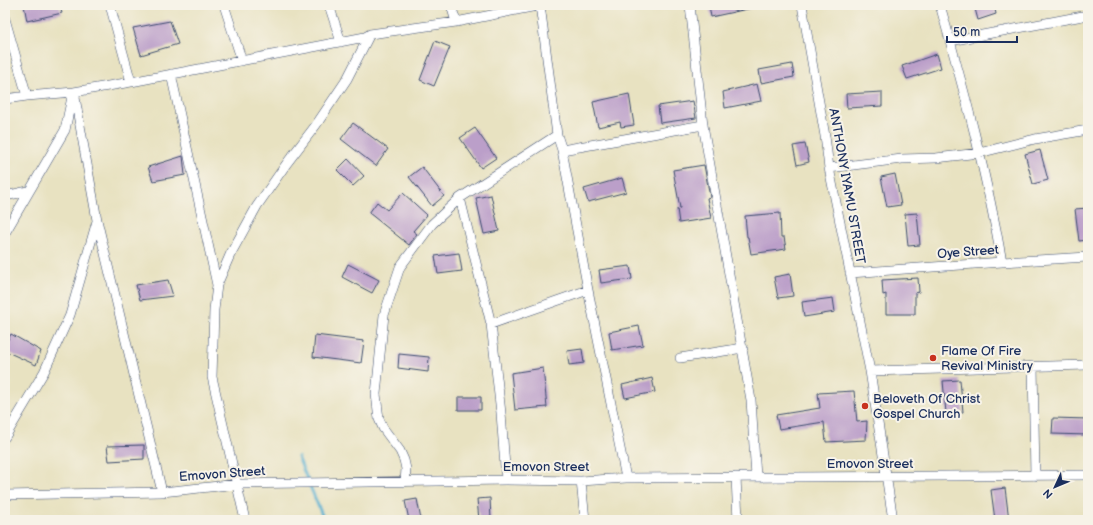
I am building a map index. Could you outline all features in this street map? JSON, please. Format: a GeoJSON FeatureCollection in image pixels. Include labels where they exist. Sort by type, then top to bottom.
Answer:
{"type":"FeatureCollection","features":[{"type":"Feature","properties":{"kind":"street"},"geometry":{"type":"LineString","coordinates":[[110,5],[131,82]]}},
{"type":"Feature","properties":{"kind":"street"},"geometry":{"type":"LineString","coordinates":[[224,5],[242,61]]}},
{"type":"Feature","properties":{"kind":"street"},"geometry":{"type":"LineString","coordinates":[[329,5],[341,42]]}},
{"type":"Feature","properties":{"kind":"street"},"geometry":{"type":"LineString","coordinates":[[451,5],[456,22]]}},
{"type":"Feature","properties":{"kind":"street"},"geometry":{"type":"LineString","coordinates":[[5,100],[27,96],[74,92],[131,82],[341,42],[365,37],[370,34],[456,22],[541,5],[557,135],[562,150],[588,290],[626,478]]}},
{"type":"Feature","properties":{"kind":"street"},"geometry":{"type":"LineString","coordinates":[[690,5],[703,125],[751,400],[756,477]]}},
{"type":"Feature","properties":{"kind":"street","name":"ANTHONY IYAMU STREET"},"geometry":{"type":"LineString","coordinates":[[802,5],[825,136],[829,168],[870,371]]}},
{"type":"Feature","properties":{"kind":"street"},"geometry":{"type":"LineString","coordinates":[[940,5],[994,212],[1002,262]]}},
{"type":"Feature","properties":{"kind":"street"},"geometry":{"type":"LineString","coordinates":[[950,40],[1088,16]]}},
{"type":"Feature","properties":{"kind":"street"},"geometry":{"type":"LineString","coordinates":[[5,19],[27,96]]}},
{"type":"Feature","properties":{"kind":"street"},"geometry":{"type":"LineString","coordinates":[[245,520],[238,484],[212,377],[214,310],[217,285],[230,255],[257,206],[316,125],[342,86],[370,34]]}},
{"type":"Feature","properties":{"kind":"street"},"geometry":{"type":"LineString","coordinates":[[172,74],[217,285]]}},
{"type":"Feature","properties":{"kind":"street"},"geometry":{"type":"LineString","coordinates":[[5,233],[28,191],[65,130],[74,92]]}},
{"type":"Feature","properties":{"kind":"street"},"geometry":{"type":"LineString","coordinates":[[74,92],[97,220],[162,492]]}},
{"type":"Feature","properties":{"kind":"street"},"geometry":{"type":"LineString","coordinates":[[562,150],[703,125]]}},
{"type":"Feature","properties":{"kind":"street"},"geometry":{"type":"LineString","coordinates":[[829,168],[902,159],[936,158],[979,153],[1035,139],[1088,130]]}},
{"type":"Feature","properties":{"kind":"street"},"geometry":{"type":"LineString","coordinates":[[405,482],[406,469],[404,460],[394,442],[383,428],[379,419],[376,394],[384,315],[400,267],[432,224],[460,198],[557,135]]}},
{"type":"Feature","properties":{"kind":"street"},"geometry":{"type":"LineString","coordinates":[[5,196],[28,191]]}},
{"type":"Feature","properties":{"kind":"street"},"geometry":{"type":"LineString","coordinates":[[460,198],[491,324],[501,413],[506,480]]}},
{"type":"Feature","properties":{"kind":"street"},"geometry":{"type":"LineString","coordinates":[[5,436],[44,372],[70,315],[97,220]]}},
{"type":"Feature","properties":{"kind":"street","name":"Oye Street"},"geometry":{"type":"LineString","coordinates":[[850,274],[1088,257]]}},
{"type":"Feature","properties":{"kind":"street"},"geometry":{"type":"LineString","coordinates":[[491,324],[588,290]]}},
{"type":"Feature","properties":{"kind":"street"},"geometry":{"type":"LineString","coordinates":[[680,358],[743,348]]}},
{"type":"Feature","properties":{"kind":"street"},"geometry":{"type":"LineString","coordinates":[[893,520],[885,477],[870,371],[1088,365]]}},
{"type":"Feature","properties":{"kind":"street"},"geometry":{"type":"LineString","coordinates":[[1033,366],[1035,476]]}},
{"type":"Feature","properties":{"kind":"street","name":"Emovon Street"},"geometry":{"type":"LineString","coordinates":[[5,495],[162,492],[238,484],[506,480],[581,481],[626,478],[1088,476]]}},
{"type":"Feature","properties":{"kind":"street"},"geometry":{"type":"LineString","coordinates":[[736,478],[738,520]]}},
{"type":"Feature","properties":{"kind":"street"},"geometry":{"type":"LineString","coordinates":[[581,481],[585,520]]}},
{"type":"Feature","properties":{"kind":"building"},"geometry":{"type":"Polygon","coordinates":[[[24,5],[59,5],[62,13],[27,21],[24,5]]]}},
{"type":"Feature","properties":{"kind":"building"},"geometry":{"type":"Polygon","coordinates":[[[709,5],[752,5],[752,8],[711,17],[709,5]]]}},
{"type":"Feature","properties":{"kind":"building"},"geometry":{"type":"Polygon","coordinates":[[[974,5],[994,5],[996,14],[978,20],[974,5]]]}},
{"type":"Feature","properties":{"kind":"building"},"geometry":{"type":"Polygon","coordinates":[[[170,21],[178,44],[141,55],[133,28],[170,21]]]}},
{"type":"Feature","properties":{"kind":"building"},"geometry":{"type":"Polygon","coordinates":[[[435,41],[450,47],[434,86],[420,80],[435,41]]]}},
{"type":"Feature","properties":{"kind":"building"},"geometry":{"type":"Polygon","coordinates":[[[937,54],[941,68],[907,79],[902,66],[937,54]]]}},
{"type":"Feature","properties":{"kind":"building"},"geometry":{"type":"Polygon","coordinates":[[[792,64],[794,77],[761,83],[759,70],[792,64]]]}},
{"type":"Feature","properties":{"kind":"building"},"geometry":{"type":"Polygon","coordinates":[[[757,84],[761,101],[725,108],[723,92],[757,84]]]}},
{"type":"Feature","properties":{"kind":"building"},"geometry":{"type":"Polygon","coordinates":[[[882,92],[882,106],[847,108],[846,94],[882,92]]]}},
{"type":"Feature","properties":{"kind":"building"},"geometry":{"type":"Polygon","coordinates":[[[629,94],[634,125],[621,127],[620,122],[598,127],[593,102],[629,94]]]}},
{"type":"Feature","properties":{"kind":"building"},"geometry":{"type":"Polygon","coordinates":[[[693,101],[696,118],[660,123],[658,106],[693,101]]]}},
{"type":"Feature","properties":{"kind":"building"},"geometry":{"type":"Polygon","coordinates":[[[353,123],[388,149],[376,166],[341,139],[353,123]]]}},
{"type":"Feature","properties":{"kind":"building"},"geometry":{"type":"Polygon","coordinates":[[[475,128],[496,158],[481,168],[460,138],[475,128]]]}},
{"type":"Feature","properties":{"kind":"building"},"geometry":{"type":"Polygon","coordinates":[[[805,144],[809,162],[797,165],[793,146],[805,144]]]}},
{"type":"Feature","properties":{"kind":"building"},"geometry":{"type":"Polygon","coordinates":[[[1040,150],[1048,180],[1033,184],[1025,154],[1040,150]]]}},
{"type":"Feature","properties":{"kind":"building"},"geometry":{"type":"Polygon","coordinates":[[[183,156],[185,175],[153,181],[148,167],[183,156]]]}},
{"type":"Feature","properties":{"kind":"building"},"geometry":{"type":"Polygon","coordinates":[[[348,159],[364,176],[353,186],[337,170],[348,159]]]}},
{"type":"Feature","properties":{"kind":"building"},"geometry":{"type":"Polygon","coordinates":[[[704,165],[710,197],[707,198],[711,218],[679,223],[677,209],[680,208],[673,170],[704,165]]]}},
{"type":"Feature","properties":{"kind":"building"},"geometry":{"type":"Polygon","coordinates":[[[422,167],[444,196],[432,206],[409,177],[422,167]]]}},
{"type":"Feature","properties":{"kind":"building"},"geometry":{"type":"Polygon","coordinates":[[[895,174],[901,205],[887,207],[881,177],[895,174]]]}},
{"type":"Feature","properties":{"kind":"building"},"geometry":{"type":"Polygon","coordinates":[[[622,178],[626,192],[588,202],[584,189],[622,178]]]}},
{"type":"Feature","properties":{"kind":"building"},"geometry":{"type":"Polygon","coordinates":[[[403,193],[427,215],[413,231],[417,234],[409,245],[369,213],[377,202],[387,210],[403,193]]]}},
{"type":"Feature","properties":{"kind":"building"},"geometry":{"type":"Polygon","coordinates":[[[491,195],[499,231],[484,234],[476,198],[491,195]]]}},
{"type":"Feature","properties":{"kind":"building"},"geometry":{"type":"Polygon","coordinates":[[[1088,208],[1088,240],[1079,241],[1075,209],[1088,208]]]}},
{"type":"Feature","properties":{"kind":"building"},"geometry":{"type":"Polygon","coordinates":[[[780,213],[781,237],[784,237],[786,249],[751,254],[747,237],[745,216],[780,213]]]}},
{"type":"Feature","properties":{"kind":"building"},"geometry":{"type":"Polygon","coordinates":[[[917,213],[920,245],[908,246],[905,214],[917,213]]]}},
{"type":"Feature","properties":{"kind":"building"},"geometry":{"type":"Polygon","coordinates":[[[459,253],[462,271],[438,274],[435,256],[459,253]]]}},
{"type":"Feature","properties":{"kind":"building"},"geometry":{"type":"Polygon","coordinates":[[[348,264],[379,280],[372,293],[342,277],[348,264]]]}},
{"type":"Feature","properties":{"kind":"building"},"geometry":{"type":"Polygon","coordinates":[[[630,266],[632,279],[601,283],[599,270],[630,266]]]}},
{"type":"Feature","properties":{"kind":"building"},"geometry":{"type":"Polygon","coordinates":[[[790,274],[793,296],[778,298],[774,277],[790,274]]]}},
{"type":"Feature","properties":{"kind":"building"},"geometry":{"type":"Polygon","coordinates":[[[918,278],[919,292],[915,293],[915,314],[886,314],[886,294],[883,295],[882,280],[918,278]]]}},
{"type":"Feature","properties":{"kind":"building"},"geometry":{"type":"Polygon","coordinates":[[[168,280],[173,296],[140,300],[136,285],[168,280]]]}},
{"type":"Feature","properties":{"kind":"building"},"geometry":{"type":"Polygon","coordinates":[[[833,298],[835,312],[804,317],[802,302],[833,298]]]}},
{"type":"Feature","properties":{"kind":"building"},"geometry":{"type":"Polygon","coordinates":[[[639,326],[643,345],[612,350],[609,332],[639,326]]]}},
{"type":"Feature","properties":{"kind":"building"},"geometry":{"type":"Polygon","coordinates":[[[11,334],[41,351],[36,365],[5,351],[5,345],[11,334]]]}},
{"type":"Feature","properties":{"kind":"building"},"geometry":{"type":"Polygon","coordinates":[[[315,335],[364,341],[361,363],[313,357],[315,335]]]}},
{"type":"Feature","properties":{"kind":"building"},"geometry":{"type":"Polygon","coordinates":[[[582,349],[584,363],[569,365],[567,351],[582,349]]]}},
{"type":"Feature","properties":{"kind":"building"},"geometry":{"type":"Polygon","coordinates":[[[399,354],[429,357],[428,372],[398,368],[399,354]]]}},
{"type":"Feature","properties":{"kind":"building"},"geometry":{"type":"Polygon","coordinates":[[[543,368],[547,407],[515,410],[511,373],[543,368]]]}},
{"type":"Feature","properties":{"kind":"building"},"geometry":{"type":"Polygon","coordinates":[[[652,378],[655,392],[625,398],[622,385],[652,378]]]}},
{"type":"Feature","properties":{"kind":"building"},"geometry":{"type":"Polygon","coordinates":[[[960,380],[963,412],[946,413],[943,381],[960,380]]]}},
{"type":"Feature","properties":{"kind":"building"},"geometry":{"type":"Polygon","coordinates":[[[854,391],[857,422],[867,421],[866,440],[826,442],[824,422],[779,429],[776,415],[820,408],[818,393],[854,391]]]}},
{"type":"Feature","properties":{"kind":"building"},"geometry":{"type":"Polygon","coordinates":[[[458,397],[481,397],[481,410],[458,410],[458,397]]]}},
{"type":"Feature","properties":{"kind":"building"},"geometry":{"type":"Polygon","coordinates":[[[1053,418],[1088,419],[1088,435],[1052,434],[1053,418]]]}},
{"type":"Feature","properties":{"kind":"building"},"geometry":{"type":"Polygon","coordinates":[[[144,445],[144,459],[109,461],[107,446],[144,445]]]}},
{"type":"Feature","properties":{"kind":"building"},"geometry":{"type":"Polygon","coordinates":[[[1005,488],[1009,520],[995,520],[991,490],[1005,488]]]}},
{"type":"Feature","properties":{"kind":"building"},"geometry":{"type":"Polygon","coordinates":[[[490,498],[491,520],[479,520],[477,499],[490,498]]]}},
{"type":"Feature","properties":{"kind":"building"},"geometry":{"type":"Polygon","coordinates":[[[417,499],[421,520],[409,520],[405,501],[417,499]]]}},
{"type":"Feature","properties":{"kind":"waterway"},"geometry":{"type":"LineString","coordinates":[[298,457],[324,520]]}},
{"type":"Feature","properties":{"kind":"place","name":"Flame Of Fire Revival Ministry"},"geometry":{"type":"Point","coordinates":[933,358]}},
{"type":"Feature","properties":{"kind":"place","name":"Beloveth Of Christ Gospel Church"},"geometry":{"type":"Point","coordinates":[865,406]}}]}
